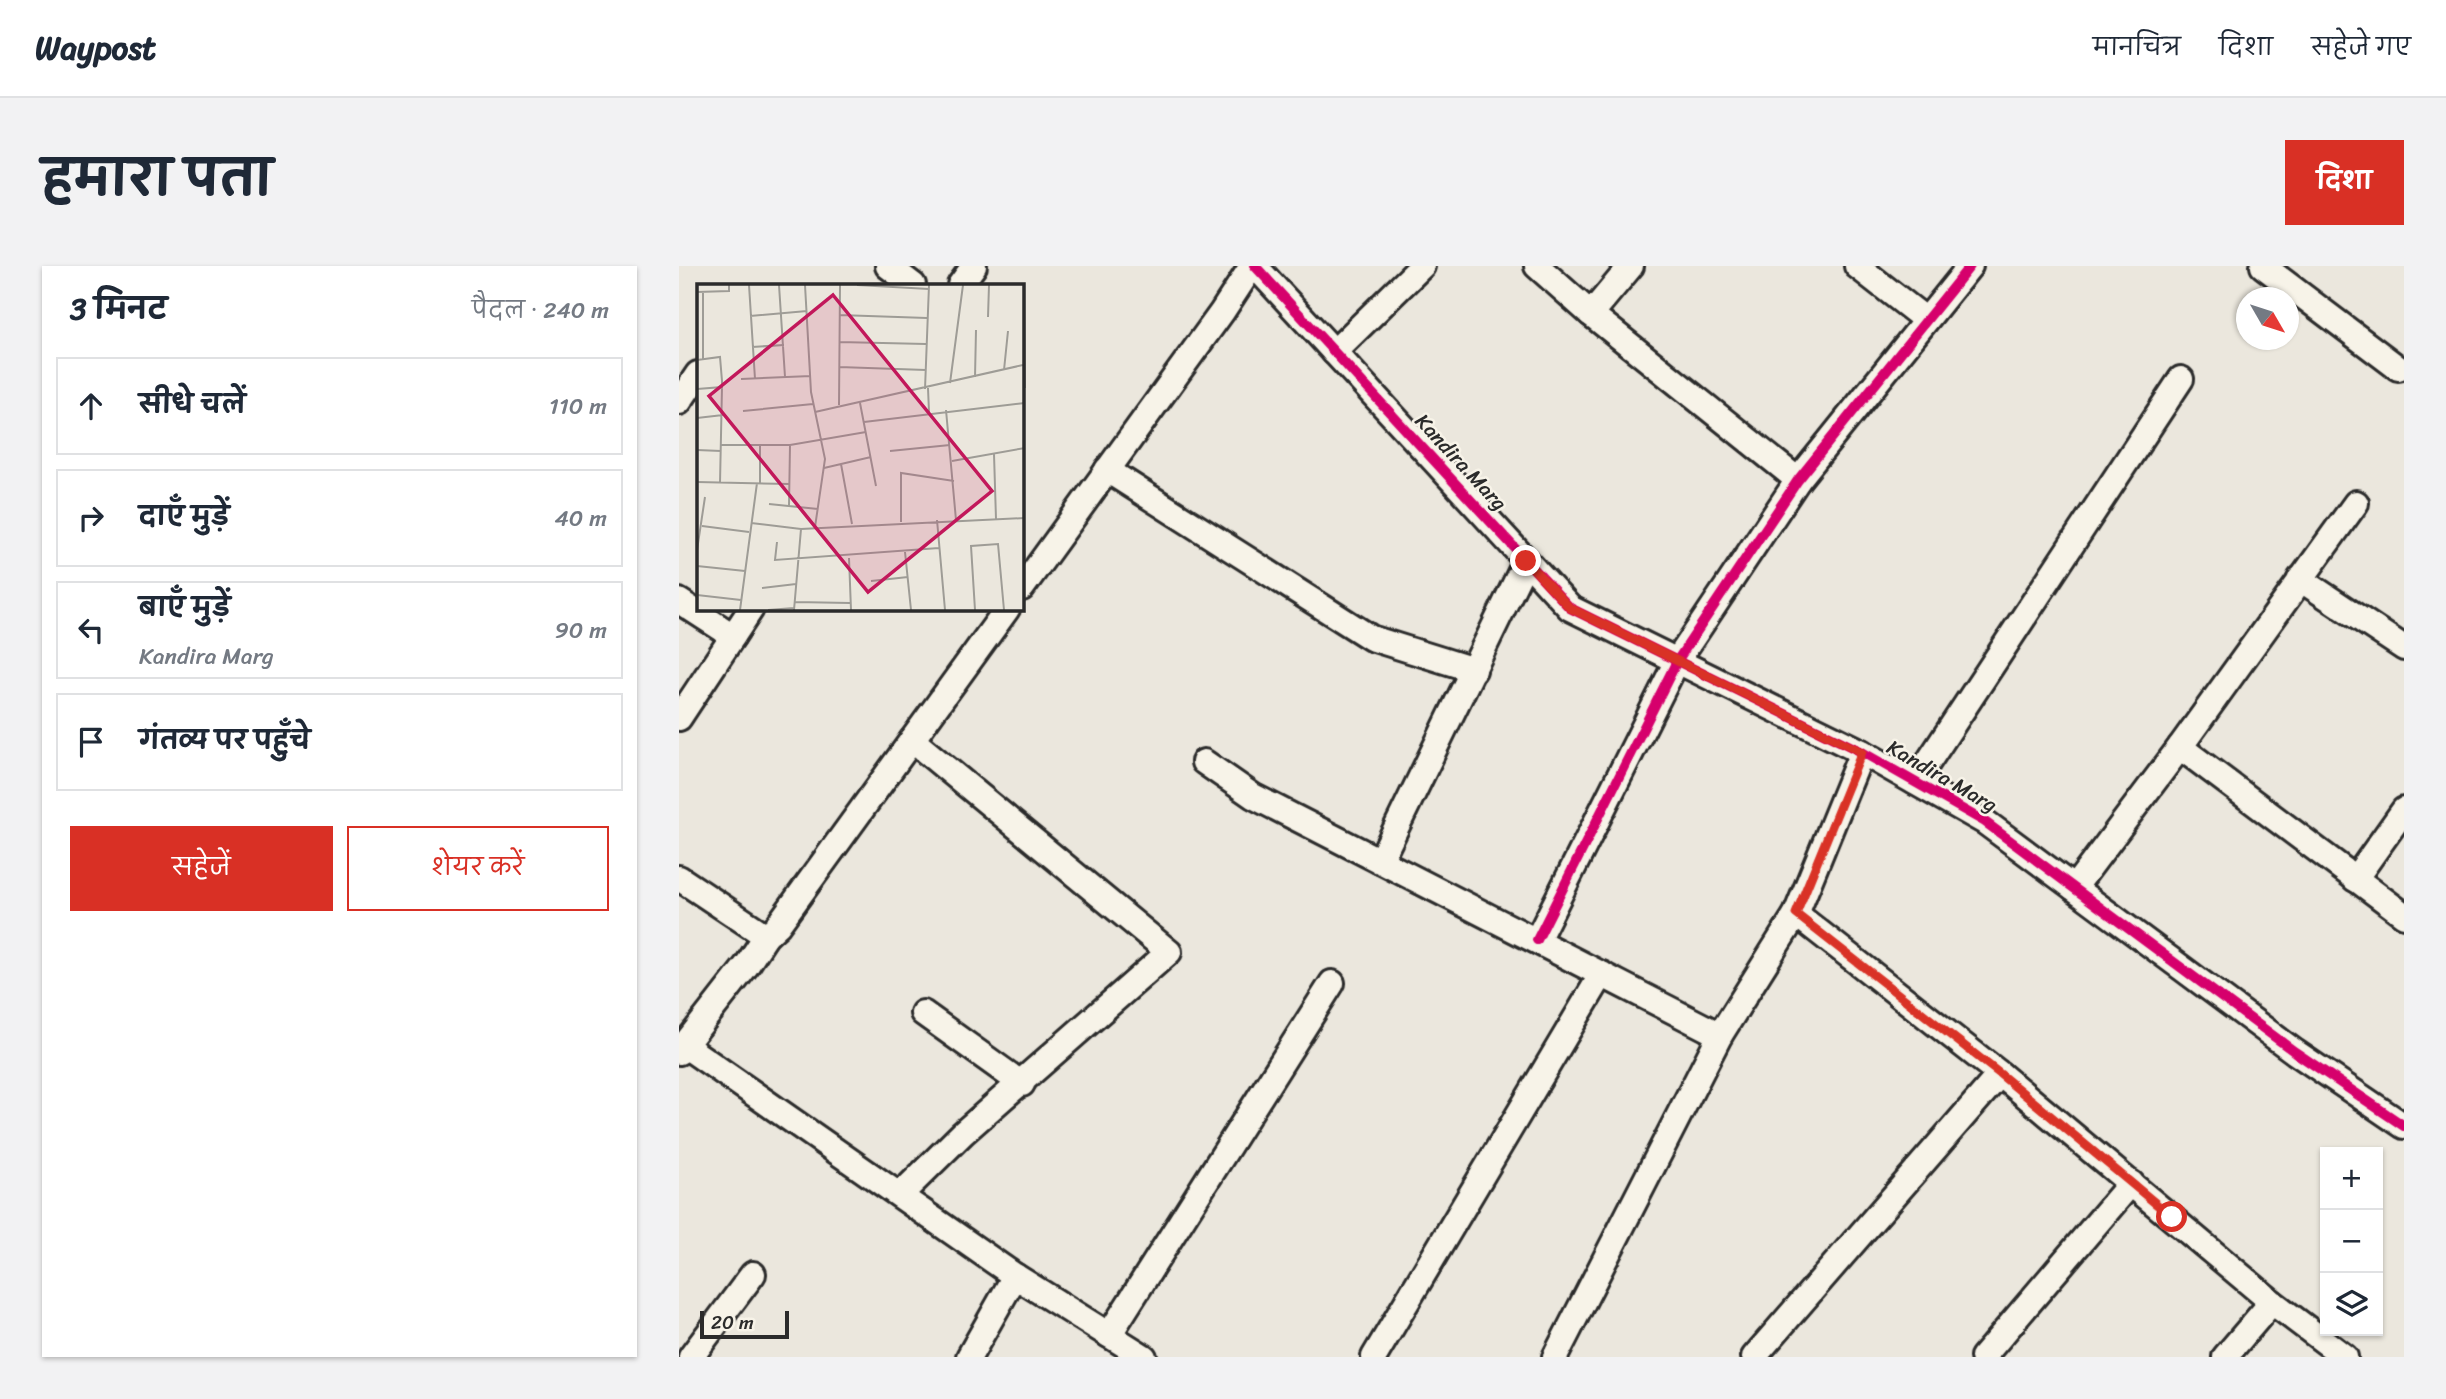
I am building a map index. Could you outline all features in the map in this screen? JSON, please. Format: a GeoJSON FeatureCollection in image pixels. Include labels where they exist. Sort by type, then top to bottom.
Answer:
{"type":"FeatureCollection","features":[{"type":"Feature","properties":{"kind":"street"},"geometry":{"type":"LineString","coordinates":[[888,266],[912,284]]}},
{"type":"Feature","properties":{"kind":"street"},"geometry":{"type":"LineString","coordinates":[[961,284],[974,266]]}},
{"type":"Feature","properties":{"kind":"street"},"geometry":{"type":"LineString","coordinates":[[1024,585],[1254,266]]}},
{"type":"Feature","properties":{"kind":"street","name":"Kandira Marg"},"geometry":{"type":"LineString","coordinates":[[1254,266],[1570,608],[1862,752],[1985,822],[2295,1052],[2404,1126]]}},
{"type":"Feature","properties":{"kind":"street"},"geometry":{"type":"LineString","coordinates":[[1334,352],[1422,266]]}},
{"type":"Feature","properties":{"kind":"street"},"geometry":{"type":"LineString","coordinates":[[1537,266],[1591,314],[1798,480]]}},
{"type":"Feature","properties":{"kind":"street"},"geometry":{"type":"LineString","coordinates":[[1591,314],[1631,266]]}},
{"type":"Feature","properties":{"kind":"street"},"geometry":{"type":"LineString","coordinates":[[1857,266],[1926,320]]}},
{"type":"Feature","properties":{"kind":"street"},"geometry":{"type":"LineString","coordinates":[[1537,940],[1677,661],[1798,480],[1970,266]]}},
{"type":"Feature","properties":{"kind":"street"},"geometry":{"type":"LineString","coordinates":[[2263,266],[2402,367]]}},
{"type":"Feature","properties":{"kind":"street"},"geometry":{"type":"LineString","coordinates":[[679,402],[697,375]]}},
{"type":"Feature","properties":{"kind":"street"},"geometry":{"type":"LineString","coordinates":[[1915,782],[2181,379]]}},
{"type":"Feature","properties":{"kind":"street"},"geometry":{"type":"LineString","coordinates":[[1107,470],[1371,638],[1473,670]]}},
{"type":"Feature","properties":{"kind":"street"},"geometry":{"type":"LineString","coordinates":[[2074,888],[2180,747],[2356,503]]}},
{"type":"Feature","properties":{"kind":"street"},"geometry":{"type":"LineString","coordinates":[[1380,861],[1526,561]]}},
{"type":"Feature","properties":{"kind":"street"},"geometry":{"type":"LineString","coordinates":[[2300,579],[2404,648]]}},
{"type":"Feature","properties":{"kind":"street"},"geometry":{"type":"LineString","coordinates":[[679,601],[733,636]]}},
{"type":"Feature","properties":{"kind":"street"},"geometry":{"type":"LineString","coordinates":[[679,718],[750,611]]}},
{"type":"Feature","properties":{"kind":"street"},"geometry":{"type":"LineString","coordinates":[[1006,611],[778,925],[766,936],[747,965],[682,1048],[1015,1276],[1144,1357]]}},
{"type":"Feature","properties":{"kind":"street"},"geometry":{"type":"LineString","coordinates":[[900,1195],[963,1133],[1022,1084],[1169,952],[912,740]]}},
{"type":"Feature","properties":{"kind":"street"},"geometry":{"type":"LineString","coordinates":[[2180,747],[2404,915]]}},
{"type":"Feature","properties":{"kind":"street"},"geometry":{"type":"LineString","coordinates":[[1555,1357],[1720,1035],[1796,914],[1862,752]]}},
{"type":"Feature","properties":{"kind":"street"},"geometry":{"type":"LineString","coordinates":[[1204,762],[1253,796],[1720,1035]]}},
{"type":"Feature","properties":{"kind":"street"},"geometry":{"type":"LineString","coordinates":[[2355,879],[2404,810]]}},
{"type":"Feature","properties":{"kind":"street"},"geometry":{"type":"LineString","coordinates":[[679,878],[766,936]]}},
{"type":"Feature","properties":{"kind":"street"},"geometry":{"type":"LineString","coordinates":[[1796,914],[2000,1074],[2273,1302],[2345,1357]]}},
{"type":"Feature","properties":{"kind":"street"},"geometry":{"type":"LineString","coordinates":[[1374,1357],[1602,974]]}},
{"type":"Feature","properties":{"kind":"street"},"geometry":{"type":"LineString","coordinates":[[1109,1335],[1332,983]]}},
{"type":"Feature","properties":{"kind":"street"},"geometry":{"type":"LineString","coordinates":[[923,1013],[1022,1084]]}},
{"type":"Feature","properties":{"kind":"street"},"geometry":{"type":"LineString","coordinates":[[1754,1357],[2000,1074]]}},
{"type":"Feature","properties":{"kind":"street"},"geometry":{"type":"LineString","coordinates":[[1983,1357],[2131,1183]]}},
{"type":"Feature","properties":{"kind":"street"},"geometry":{"type":"LineString","coordinates":[[691,1357],[753,1274]]}},
{"type":"Feature","properties":{"kind":"street"},"geometry":{"type":"LineString","coordinates":[[969,1357],[1015,1276]]}},
{"type":"Feature","properties":{"kind":"street"},"geometry":{"type":"LineString","coordinates":[[2225,1357],[2273,1302]]}},
{"type":"Feature","properties":{"kind":"cycle path"},"geometry":{"type":"LineString","coordinates":[[1255,266],[1570,608],[1862,752],[1985,822],[2295,1052],[2404,1126]]}},
{"type":"Feature","properties":{"kind":"cycle path"},"geometry":{"type":"LineString","coordinates":[[1537,940],[1677,661],[1798,480],[1970,266]]}},
{"type":"Feature","properties":{"kind":"route"},"geometry":{"type":"LineString","coordinates":[[1526,561],[1570,608],[1862,752],[1796,914],[2000,1074],[2172,1217]]}}]}
